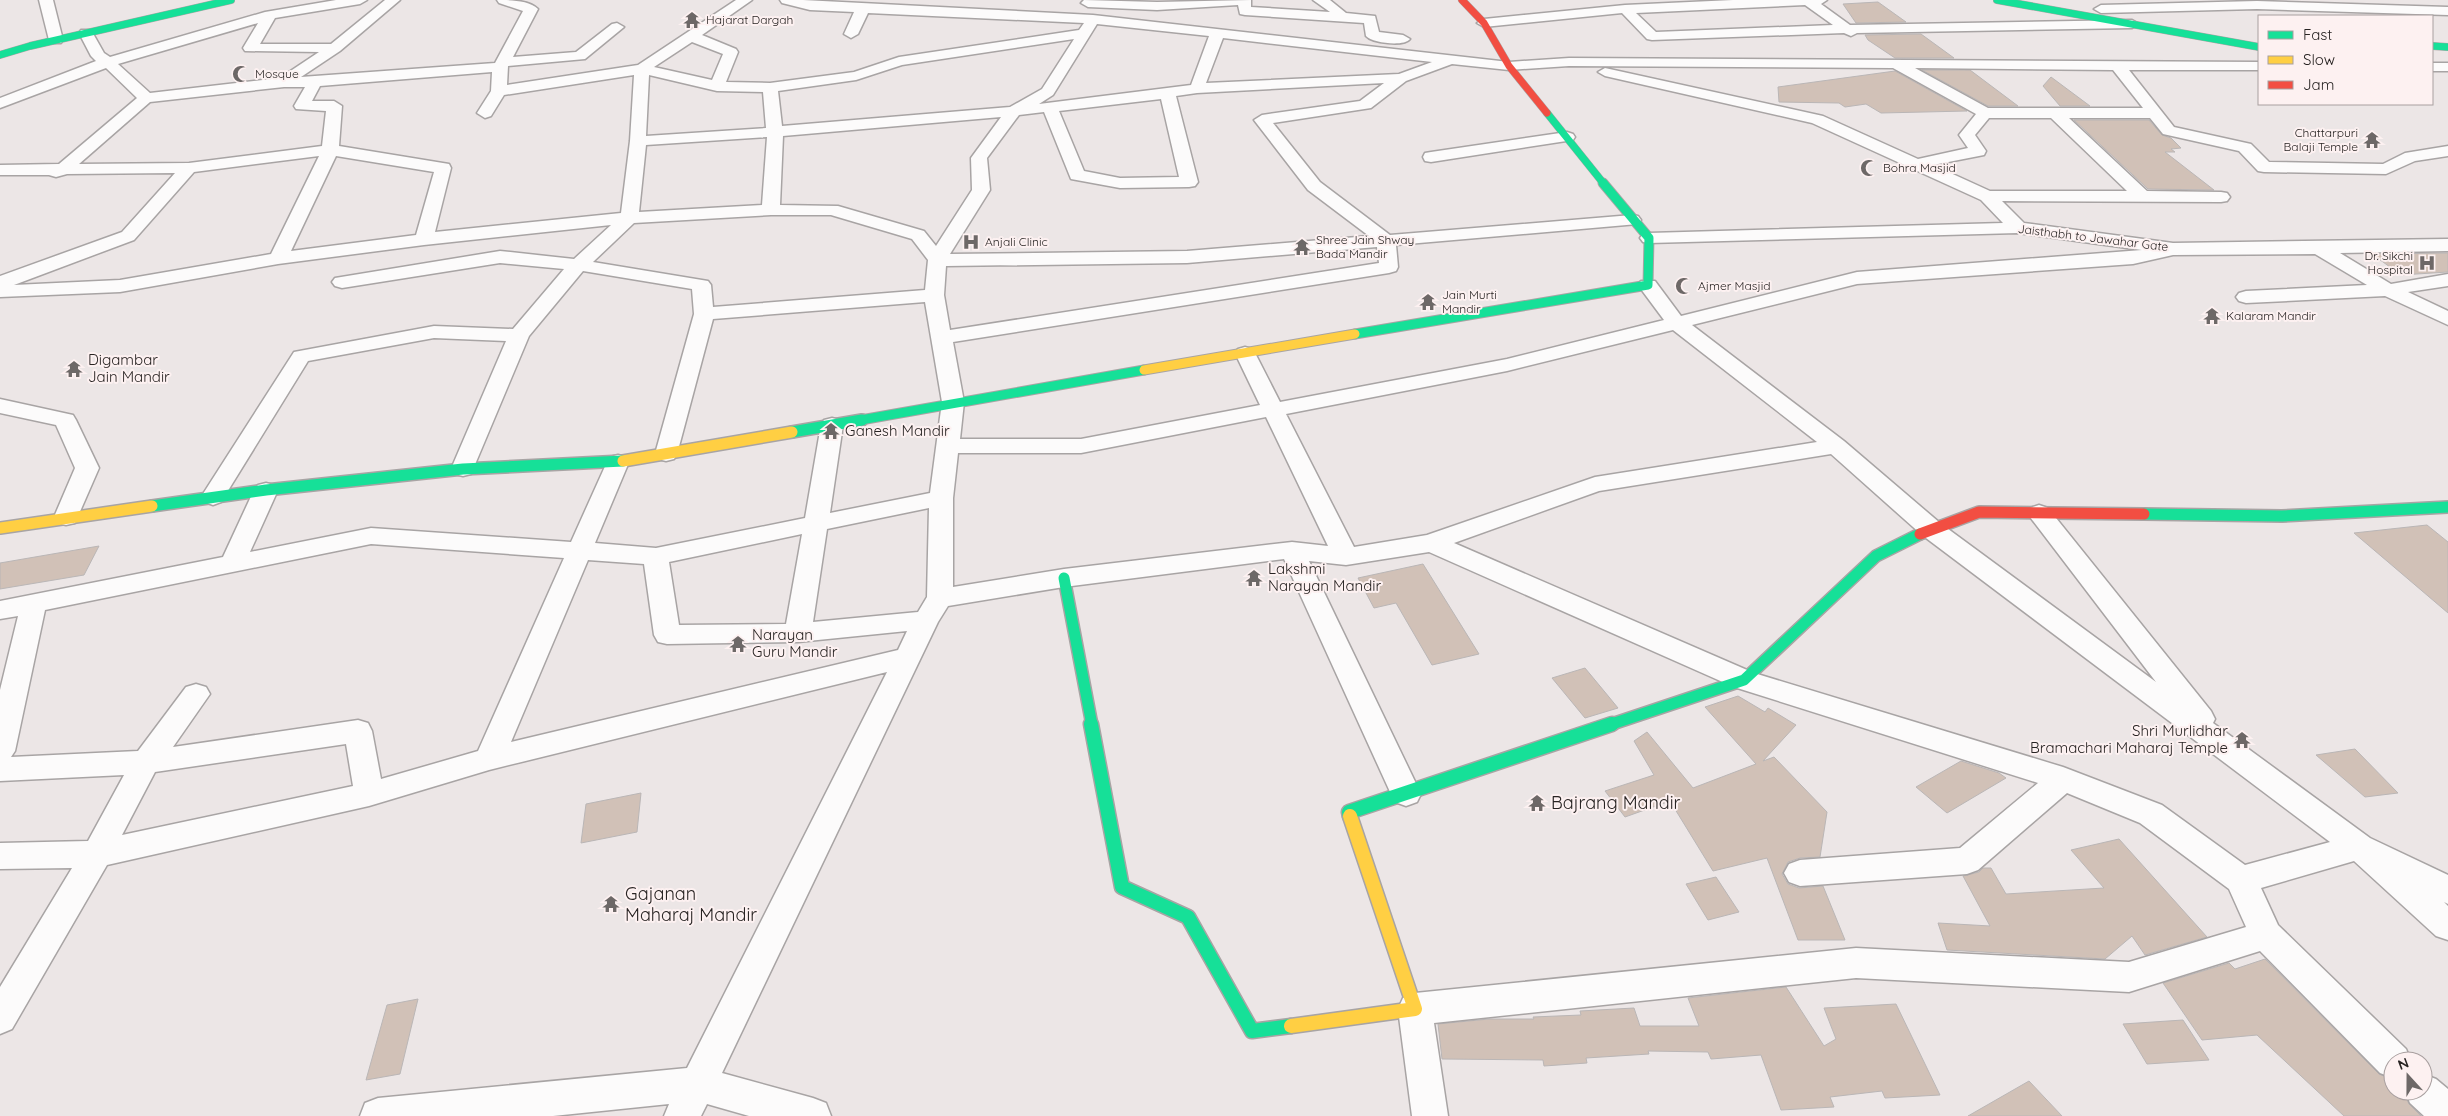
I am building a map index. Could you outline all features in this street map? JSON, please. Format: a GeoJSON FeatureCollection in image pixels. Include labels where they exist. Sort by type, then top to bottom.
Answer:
{"type":"FeatureCollection","features":[{"type":"Feature","properties":{"kind":"street"},"geometry":{"type":"LineString","coordinates":[[46,0],[56,40]]}},
{"type":"Feature","properties":{"kind":"street"},"geometry":{"type":"LineString","coordinates":[[0,55],[56,40],[231,0]]}},
{"type":"Feature","properties":{"kind":"street"},"geometry":{"type":"LineString","coordinates":[[36,74],[103,59],[270,16],[360,0]]}},
{"type":"Feature","properties":{"kind":"street"},"geometry":{"type":"LineString","coordinates":[[284,82],[335,48],[393,0]]}},
{"type":"Feature","properties":{"kind":"street"},"geometry":{"type":"LineString","coordinates":[[485,113],[499,91],[501,64],[531,8],[504,0]]}},
{"type":"Feature","properties":{"kind":"street"},"geometry":{"type":"LineString","coordinates":[[642,68],[746,0]]}},
{"type":"Feature","properties":{"kind":"street"},"geometry":{"type":"LineString","coordinates":[[788,0],[810,6],[863,8],[1217,34],[1508,66],[1568,62],[2258,66]]}},
{"type":"Feature","properties":{"kind":"street"},"geometry":{"type":"LineString","coordinates":[[810,6],[825,0]]}},
{"type":"Feature","properties":{"kind":"street"},"geometry":{"type":"LineString","coordinates":[[1078,3],[1157,6],[1244,0],[1245,11],[1370,19],[1373,36],[1412,40]]}},
{"type":"Feature","properties":{"kind":"street"},"geometry":{"type":"LineString","coordinates":[[1320,0],[1334,8],[1342,18]]}},
{"type":"Feature","properties":{"kind":"street"},"geometry":{"type":"LineString","coordinates":[[1462,0],[1484,23],[1508,66],[1632,220],[1649,238],[1648,285],[1676,322],[1836,446],[1931,529],[2359,847],[2448,926]]}},
{"type":"Feature","properties":{"kind":"street"},"geometry":{"type":"LineString","coordinates":[[1484,23],[1625,9],[1815,0],[1846,29],[1894,63],[1985,113],[2155,113]]}},
{"type":"Feature","properties":{"kind":"street"},"geometry":{"type":"LineString","coordinates":[[1997,0],[2258,47]]}},
{"type":"Feature","properties":{"kind":"street"},"geometry":{"type":"LineString","coordinates":[[2033,0],[2258,36]]}},
{"type":"Feature","properties":{"kind":"street"},"geometry":{"type":"LineString","coordinates":[[2424,0],[2445,12]]}},
{"type":"Feature","properties":{"kind":"street"},"geometry":{"type":"LineString","coordinates":[[2088,9],[2189,3],[2253,3],[2445,12]]}},
{"type":"Feature","properties":{"kind":"street"},"geometry":{"type":"LineString","coordinates":[[2253,3],[2270,15]]}},
{"type":"Feature","properties":{"kind":"street"},"geometry":{"type":"LineString","coordinates":[[851,34],[863,8]]}},
{"type":"Feature","properties":{"kind":"street"},"geometry":{"type":"LineString","coordinates":[[1625,9],[1652,36],[1846,29],[2132,24]]}},
{"type":"Feature","properties":{"kind":"street"},"geometry":{"type":"LineString","coordinates":[[270,16],[250,48],[335,48]]}},
{"type":"Feature","properties":{"kind":"street"},"geometry":{"type":"LineString","coordinates":[[499,91],[642,68],[717,86],[770,88],[856,76],[899,61],[1090,26]]}},
{"type":"Feature","properties":{"kind":"street"},"geometry":{"type":"LineString","coordinates":[[682,1116],[908,656],[933,609],[941,498],[953,402],[934,296],[937,260],[981,190],[979,158],[1014,112],[1048,92],[1090,26]]}},
{"type":"Feature","properties":{"kind":"street"},"geometry":{"type":"LineString","coordinates":[[0,187],[61,171],[146,98],[284,82],[315,82],[580,56],[617,27]]}},
{"type":"Feature","properties":{"kind":"street"},"geometry":{"type":"LineString","coordinates":[[86,33],[103,59],[146,98]]}},
{"type":"Feature","properties":{"kind":"street"},"geometry":{"type":"LineString","coordinates":[[1197,88],[1217,34]]}},
{"type":"Feature","properties":{"kind":"street"},"geometry":{"type":"LineString","coordinates":[[691,36],[731,52],[717,86]]}},
{"type":"Feature","properties":{"kind":"street"},"geometry":{"type":"LineString","coordinates":[[2433,46],[2448,47]]}},
{"type":"Feature","properties":{"kind":"street"},"geometry":{"type":"LineString","coordinates":[[1480,47],[1500,49]]}},
{"type":"Feature","properties":{"kind":"street"},"geometry":{"type":"LineString","coordinates":[[2433,54],[2448,54]]}},
{"type":"Feature","properties":{"kind":"street"},"geometry":{"type":"LineString","coordinates":[[0,103],[103,59]]}},
{"type":"Feature","properties":{"kind":"street"},"geometry":{"type":"LineString","coordinates":[[941,338],[1389,267],[1386,240],[1314,186],[1262,120],[1365,105],[1401,78],[1453,59]]}},
{"type":"Feature","properties":{"kind":"street"},"geometry":{"type":"LineString","coordinates":[[1568,62],[1603,72],[1817,118],[1987,196],[2018,228]]}},
{"type":"Feature","properties":{"kind":"street"},"geometry":{"type":"LineString","coordinates":[[2118,66],[2169,130],[2245,147],[2264,167],[2386,170],[2411,157],[2448,151]]}},
{"type":"Feature","properties":{"kind":"street"},"geometry":{"type":"LineString","coordinates":[[2433,67],[2448,67]]}},
{"type":"Feature","properties":{"kind":"street"},"geometry":{"type":"LineString","coordinates":[[464,469],[520,334],[578,265],[628,218],[638,141],[642,68]]}},
{"type":"Feature","properties":{"kind":"street"},"geometry":{"type":"LineString","coordinates":[[638,141],[775,132],[1014,112],[1168,94],[1197,88],[1401,78]]}},
{"type":"Feature","properties":{"kind":"street"},"geometry":{"type":"LineString","coordinates":[[278,258],[330,150],[334,106],[302,106],[315,82]]}},
{"type":"Feature","properties":{"kind":"street"},"geometry":{"type":"LineString","coordinates":[[770,88],[775,132],[771,210]]}},
{"type":"Feature","properties":{"kind":"street"},"geometry":{"type":"LineString","coordinates":[[1050,107],[1077,175],[1120,183],[1189,182],[1168,94]]}},
{"type":"Feature","properties":{"kind":"street"},"geometry":{"type":"LineString","coordinates":[[1916,164],[1978,151],[1967,135],[1985,113]]}},
{"type":"Feature","properties":{"kind":"street"},"geometry":{"type":"LineString","coordinates":[[2055,113],[2143,197]]}},
{"type":"Feature","properties":{"kind":"street"},"geometry":{"type":"LineString","coordinates":[[1431,157],[1567,137]]}},
{"type":"Feature","properties":{"kind":"street"},"geometry":{"type":"LineString","coordinates":[[0,170],[61,171],[189,168],[330,150],[443,168],[424,239]]}},
{"type":"Feature","properties":{"kind":"street"},"geometry":{"type":"LineString","coordinates":[[0,283],[128,236],[189,168]]}},
{"type":"Feature","properties":{"kind":"street"},"geometry":{"type":"LineString","coordinates":[[1987,196],[2221,197]]}},
{"type":"Feature","properties":{"kind":"street"},"geometry":{"type":"LineString","coordinates":[[0,291],[120,286],[278,258],[424,239],[628,218],[771,210],[832,210],[910,232],[918,235],[937,260]]}},
{"type":"Feature","properties":{"kind":"street"},"geometry":{"type":"LineString","coordinates":[[937,260],[1187,257],[1632,220]]}},
{"type":"Feature","properties":{"kind":"street","name":"Jaisthabh to Jawahar Gate"},"geometry":{"type":"LineString","coordinates":[[1649,238],[2018,228],[2173,249],[2448,245]]}},
{"type":"Feature","properties":{"kind":"street"},"geometry":{"type":"LineString","coordinates":[[2319,248],[2388,290],[2448,319]]}},
{"type":"Feature","properties":{"kind":"street"},"geometry":{"type":"LineString","coordinates":[[947,446],[1081,446],[1507,365],[1857,278],[2133,258],[2173,249]]}},
{"type":"Feature","properties":{"kind":"street"},"geometry":{"type":"LineString","coordinates":[[342,282],[500,257],[578,265],[701,285],[704,314],[666,454]]}},
{"type":"Feature","properties":{"kind":"street"},"geometry":{"type":"LineString","coordinates":[[2246,297],[2388,290],[2448,280]]}},
{"type":"Feature","properties":{"kind":"street"},"geometry":{"type":"LineString","coordinates":[[0,528],[66,517],[266,490],[464,469],[618,462],[953,402],[1648,285]]}},
{"type":"Feature","properties":{"kind":"street"},"geometry":{"type":"LineString","coordinates":[[704,314],[934,296]]}},
{"type":"Feature","properties":{"kind":"street"},"geometry":{"type":"LineString","coordinates":[[213,497],[301,356],[434,332],[520,334]]}},
{"type":"Feature","properties":{"kind":"street"},"geometry":{"type":"LineString","coordinates":[[1245,353],[1346,557]]}},
{"type":"Feature","properties":{"kind":"street"},"geometry":{"type":"LineString","coordinates":[[0,406],[65,420],[87,468],[66,517]]}},
{"type":"Feature","properties":{"kind":"street"},"geometry":{"type":"LineString","coordinates":[[798,633],[832,425]]}},
{"type":"Feature","properties":{"kind":"street"},"geometry":{"type":"LineString","coordinates":[[656,556],[667,635],[798,633],[933,609],[1064,578],[1292,550],[1346,557],[1431,543],[1595,484],[1836,446]]}},
{"type":"Feature","properties":{"kind":"street"},"geometry":{"type":"LineString","coordinates":[[489,759],[618,462]]}},
{"type":"Feature","properties":{"kind":"street"},"geometry":{"type":"LineString","coordinates":[[233,562],[266,490]]}},
{"type":"Feature","properties":{"kind":"street"},"geometry":{"type":"LineString","coordinates":[[0,610],[370,536],[656,556],[941,498]]}},
{"type":"Feature","properties":{"kind":"street"},"geometry":{"type":"LineString","coordinates":[[1430,1116],[1415,1009],[1349,812],[1744,680],[1876,556],[1931,529],[1979,512],[2282,516],[2448,508]]}},
{"type":"Feature","properties":{"kind":"street"},"geometry":{"type":"LineString","coordinates":[[2039,513],[2221,744]]}},
{"type":"Feature","properties":{"kind":"street"},"geometry":{"type":"LineString","coordinates":[[1431,543],[1744,680],[2063,779],[2151,814],[2241,880],[2266,935],[2383,1051]]}},
{"type":"Feature","properties":{"kind":"street"},"geometry":{"type":"LineString","coordinates":[[1292,550],[1406,794]]}},
{"type":"Feature","properties":{"kind":"street"},"geometry":{"type":"LineString","coordinates":[[1064,578],[1122,887],[1188,917],[1252,1031],[1415,1009],[1856,963],[2129,977],[2266,935]]}},
{"type":"Feature","properties":{"kind":"street"},"geometry":{"type":"LineString","coordinates":[[0,751],[34,602]]}},
{"type":"Feature","properties":{"kind":"street"},"geometry":{"type":"LineString","coordinates":[[0,856],[97,854],[369,794],[489,759],[908,656]]}},
{"type":"Feature","properties":{"kind":"street"},"geometry":{"type":"LineString","coordinates":[[0,1018],[97,854],[146,762],[196,694]]}},
{"type":"Feature","properties":{"kind":"street"},"geometry":{"type":"LineString","coordinates":[[0,769],[146,762],[358,730],[369,794]]}},
{"type":"Feature","properties":{"kind":"street"},"geometry":{"type":"LineString","coordinates":[[1800,873],[1967,861],[2063,779]]}},
{"type":"Feature","properties":{"kind":"street"},"geometry":{"type":"LineString","coordinates":[[2241,880],[2359,847],[2448,890]]}},
{"type":"Feature","properties":{"kind":"street"},"geometry":{"type":"LineString","coordinates":[[378,1116],[698,1084],[813,1116]]}},
{"type":"Feature","properties":{"kind":"street"},"geometry":{"type":"LineString","coordinates":[[2433,1100],[2448,1113]]}},
{"type":"Feature","properties":{"kind":"building"},"geometry":{"type":"Polygon","coordinates":[[[1878,2],[1906,22],[1856,23],[1843,4],[1878,2]]]}},
{"type":"Feature","properties":{"kind":"building"},"geometry":{"type":"Polygon","coordinates":[[[1921,34],[1954,58],[1895,58],[1868,40],[1865,35],[1921,34]]]}},
{"type":"Feature","properties":{"kind":"building"},"geometry":{"type":"Polygon","coordinates":[[[1922,70],[1970,70],[2018,106],[1988,106],[1922,70]]]}},
{"type":"Feature","properties":{"kind":"building"},"geometry":{"type":"Polygon","coordinates":[[[1895,71],[1967,111],[1881,113],[1866,104],[1845,107],[1839,103],[1779,102],[1778,87],[1895,71]]]}},
{"type":"Feature","properties":{"kind":"building"},"geometry":{"type":"Polygon","coordinates":[[[2051,77],[2090,106],[2060,106],[2043,86],[2051,77]]]}},
{"type":"Feature","properties":{"kind":"building"},"geometry":{"type":"Polygon","coordinates":[[[2074,120],[2149,120],[2162,135],[2171,138],[2181,148],[2171,149],[2175,152],[2165,152],[2214,190],[2148,189],[2074,120]]]}},
{"type":"Feature","properties":{"kind":"building"},"geometry":{"type":"Polygon","coordinates":[[[2448,253],[2448,272],[2401,275],[2372,254],[2448,253]]]}},
{"type":"Feature","properties":{"kind":"building"},"geometry":{"type":"Polygon","coordinates":[[[2427,525],[2448,542],[2448,613],[2354,533],[2427,525]]]}},
{"type":"Feature","properties":{"kind":"building"},"geometry":{"type":"Polygon","coordinates":[[[99,546],[84,575],[0,589],[0,563],[99,546]]]}},
{"type":"Feature","properties":{"kind":"building"},"geometry":{"type":"Polygon","coordinates":[[[1423,564],[1479,654],[1432,665],[1396,603],[1374,608],[1358,578],[1423,564]]]}},
{"type":"Feature","properties":{"kind":"building"},"geometry":{"type":"Polygon","coordinates":[[[1585,668],[1618,708],[1585,718],[1552,678],[1585,668]]]}},
{"type":"Feature","properties":{"kind":"building"},"geometry":{"type":"Polygon","coordinates":[[[1738,696],[1765,712],[1768,708],[1796,725],[1763,761],[1774,757],[1827,812],[1820,857],[1800,858],[1788,862],[1782,874],[1788,884],[1799,888],[1823,886],[1845,940],[1798,940],[1767,858],[1713,871],[1670,801],[1625,817],[1605,791],[1654,775],[1634,741],[1647,732],[1693,788],[1756,764],[1705,707],[1738,696]]]}},
{"type":"Feature","properties":{"kind":"building"},"geometry":{"type":"Polygon","coordinates":[[[2355,749],[2398,793],[2365,797],[2316,755],[2355,749]]]}},
{"type":"Feature","properties":{"kind":"building"},"geometry":{"type":"Polygon","coordinates":[[[1961,761],[1999,773],[2006,778],[1947,813],[1916,787],[1961,761]]]}},
{"type":"Feature","properties":{"kind":"building"},"geometry":{"type":"Polygon","coordinates":[[[641,793],[637,832],[581,843],[586,804],[641,793]]]}},
{"type":"Feature","properties":{"kind":"building"},"geometry":{"type":"Polygon","coordinates":[[[2119,839],[2207,937],[2145,955],[2132,936],[2105,959],[1947,950],[1938,923],[1990,926],[1963,876],[1979,872],[1983,868],[1991,868],[2006,894],[2104,888],[2071,850],[2119,839]]]}},
{"type":"Feature","properties":{"kind":"building"},"geometry":{"type":"Polygon","coordinates":[[[1716,877],[1739,912],[1708,920],[1686,884],[1716,877]]]}},
{"type":"Feature","properties":{"kind":"building"},"geometry":{"type":"Polygon","coordinates":[[[2265,959],[2379,1074],[2383,1076],[2383,1101],[2408,1101],[2421,1116],[2344,1116],[2257,1035],[2202,1040],[2163,983],[2229,963],[2235,969],[2265,959]]]}},
{"type":"Feature","properties":{"kind":"building"},"geometry":{"type":"Polygon","coordinates":[[[1786,987],[1824,1046],[1836,1039],[1824,1008],[1896,1004],[1940,1095],[1885,1098],[1882,1091],[1830,1097],[1834,1107],[1781,1110],[1761,1055],[1711,1059],[1708,1052],[1648,1051],[1649,1054],[1586,1058],[1587,1063],[1544,1066],[1543,1060],[1442,1059],[1438,1024],[1489,1019],[1534,1019],[1533,1017],[1581,1015],[1580,1011],[1634,1008],[1640,1026],[1699,1026],[1688,998],[1786,987]]]}},
{"type":"Feature","properties":{"kind":"building"},"geometry":{"type":"Polygon","coordinates":[[[418,999],[400,1074],[366,1080],[387,1005],[418,999]]]}},
{"type":"Feature","properties":{"kind":"building"},"geometry":{"type":"Polygon","coordinates":[[[2183,1020],[2209,1060],[2147,1064],[2123,1024],[2183,1020]]]}},
{"type":"Feature","properties":{"kind":"building"},"geometry":{"type":"Polygon","coordinates":[[[2029,1081],[2062,1116],[1968,1116],[2029,1081]]]}},
{"type":"Feature","properties":{"kind":"traffic: fast"},"geometry":{"type":"LineString","coordinates":[[0,55],[30,46],[231,0]]}},
{"type":"Feature","properties":{"kind":"traffic: fast"},"geometry":{"type":"LineString","coordinates":[[1997,0],[2258,47]]}},
{"type":"Feature","properties":{"kind":"traffic: fast"},"geometry":{"type":"LineString","coordinates":[[2433,46],[2448,47]]}},
{"type":"Feature","properties":{"kind":"traffic: fast"},"geometry":{"type":"LineString","coordinates":[[1355,334],[1648,285],[1649,238],[1632,220],[1547,113]]}},
{"type":"Feature","properties":{"kind":"traffic: fast"},"geometry":{"type":"LineString","coordinates":[[792,432],[1144,370]]}},
{"type":"Feature","properties":{"kind":"traffic: fast"},"geometry":{"type":"LineString","coordinates":[[152,506],[266,490],[463,469],[623,461]]}},
{"type":"Feature","properties":{"kind":"traffic: fast"},"geometry":{"type":"LineString","coordinates":[[2144,514],[2282,516],[2448,507]]}},
{"type":"Feature","properties":{"kind":"traffic: fast"},"geometry":{"type":"LineString","coordinates":[[1350,816],[1349,812],[1744,680],[1876,556],[1920,534]]}},
{"type":"Feature","properties":{"kind":"traffic: fast"},"geometry":{"type":"LineString","coordinates":[[1064,578],[1122,887],[1188,917],[1252,1031],[1291,1026]]}},
{"type":"Feature","properties":{"kind":"traffic: slow"},"geometry":{"type":"LineString","coordinates":[[1144,370],[1355,334]]}},
{"type":"Feature","properties":{"kind":"traffic: slow"},"geometry":{"type":"LineString","coordinates":[[623,461],[792,432]]}},
{"type":"Feature","properties":{"kind":"traffic: slow"},"geometry":{"type":"LineString","coordinates":[[0,528],[152,506]]}},
{"type":"Feature","properties":{"kind":"traffic: slow"},"geometry":{"type":"LineString","coordinates":[[1291,1026],[1415,1009],[1350,816]]}},
{"type":"Feature","properties":{"kind":"traffic: jam"},"geometry":{"type":"LineString","coordinates":[[1462,0],[1484,23],[1509,66],[1547,113]]}},
{"type":"Feature","properties":{"kind":"traffic: jam"},"geometry":{"type":"LineString","coordinates":[[1920,534],[1979,512],[2144,514]]}},
{"type":"Feature","properties":{"kind":"place","name":"Hajarat Dargah"},"geometry":{"type":"Point","coordinates":[692,20]}},
{"type":"Feature","properties":{"kind":"place","name":"Mosque"},"geometry":{"type":"Point","coordinates":[241,74]}},
{"type":"Feature","properties":{"kind":"place","name":"Chattarpuri Balaji Temple"},"geometry":{"type":"Point","coordinates":[2372,140]}},
{"type":"Feature","properties":{"kind":"place","name":"Bohra Masjid"},"geometry":{"type":"Point","coordinates":[1869,168]}},
{"type":"Feature","properties":{"kind":"place","name":"Anjali Clinic"},"geometry":{"type":"Point","coordinates":[971,242]}},
{"type":"Feature","properties":{"kind":"place","name":"Shree Jain Shway Bada Mandir"},"geometry":{"type":"Point","coordinates":[1302,247]}},
{"type":"Feature","properties":{"kind":"place","name":"Dr. Sikchi Hospital"},"geometry":{"type":"Point","coordinates":[2427,263]}},
{"type":"Feature","properties":{"kind":"place","name":"Ajmer Masjid"},"geometry":{"type":"Point","coordinates":[1684,286]}},
{"type":"Feature","properties":{"kind":"place","name":"Jain Murti Mandir"},"geometry":{"type":"Point","coordinates":[1428,302]}},
{"type":"Feature","properties":{"kind":"place","name":"Kalaram Mandir"},"geometry":{"type":"Point","coordinates":[2212,316]}},
{"type":"Feature","properties":{"kind":"place","name":"Digambar Jain Mandir"},"geometry":{"type":"Point","coordinates":[74,369]}},
{"type":"Feature","properties":{"kind":"place","name":"Ganesh Mandir"},"geometry":{"type":"Point","coordinates":[831,431]}},
{"type":"Feature","properties":{"kind":"place","name":"Lakshmi Narayan Mandir"},"geometry":{"type":"Point","coordinates":[1254,578]}},
{"type":"Feature","properties":{"kind":"place","name":"Narayan Guru Mandir"},"geometry":{"type":"Point","coordinates":[738,644]}},
{"type":"Feature","properties":{"kind":"place","name":"Shri Murlidhar Bramachari Maharaj Temple"},"geometry":{"type":"Point","coordinates":[2242,740]}},
{"type":"Feature","properties":{"kind":"place","name":"Bajrang Mandir"},"geometry":{"type":"Point","coordinates":[1537,803]}},
{"type":"Feature","properties":{"kind":"place","name":"Gajanan Maharaj Mandir"},"geometry":{"type":"Point","coordinates":[611,904]}}]}
